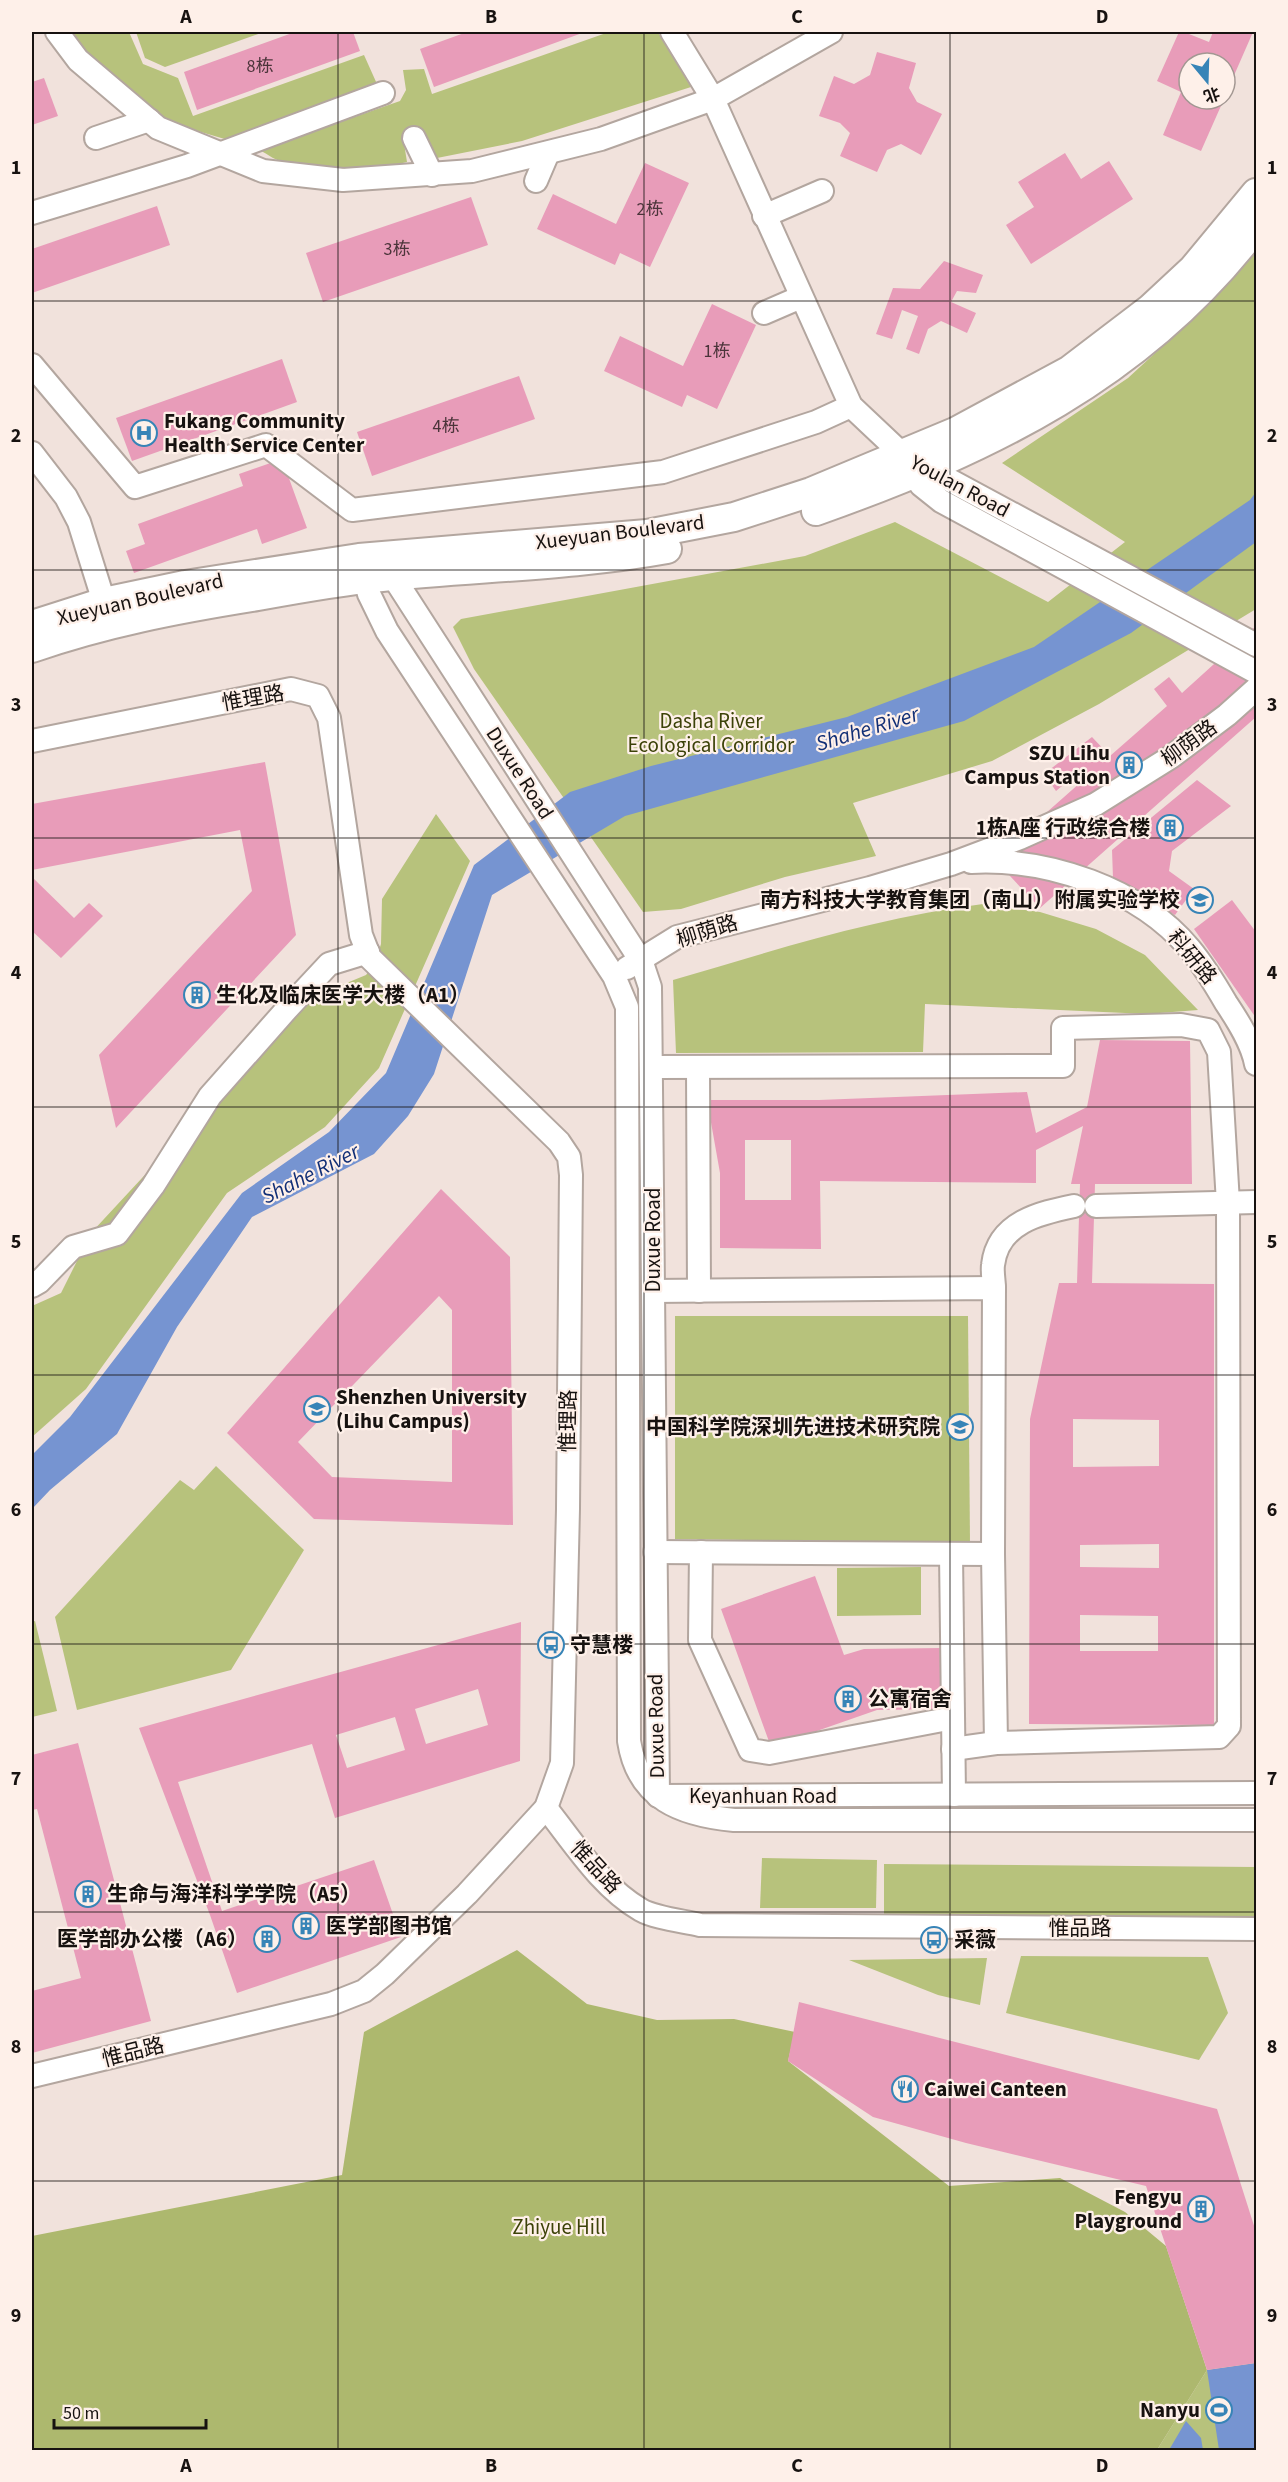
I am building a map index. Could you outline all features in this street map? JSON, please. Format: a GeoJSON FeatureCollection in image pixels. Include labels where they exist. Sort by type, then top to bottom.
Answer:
{"type":"FeatureCollection","features":[{"type":"Feature","properties":{"kind":"main road","name":"Xueyuan Boulevard"},"geometry":{"type":"LineString","coordinates":[[914,466],[1010,404],[1070,370],[1112,340],[1193,269],[1257,193]]}},
{"type":"Feature","properties":{"kind":"main road","name":"Xueyuan Boulevard"},"geometry":{"type":"LineString","coordinates":[[32,626],[104,602],[185,585],[374,567],[691,527],[914,466],[1003,434],[1114,366],[1150,339],[1181,311],[1212,280],[1257,227]]}},
{"type":"Feature","properties":{"kind":"main road","name":"Xueyuan Boulevard"},"geometry":{"type":"LineString","coordinates":[[32,648],[92,629],[153,614],[374,567]]}},
{"type":"Feature","properties":{"kind":"street"},"geometry":{"type":"LineString","coordinates":[[57,32],[78,60],[158,128],[219,155],[263,171],[343,180],[472,171],[601,139],[713,99],[831,32]]}},
{"type":"Feature","properties":{"kind":"street"},"geometry":{"type":"LineString","coordinates":[[672,32],[713,99],[851,406],[914,466]]}},
{"type":"Feature","properties":{"kind":"street"},"geometry":{"type":"LineString","coordinates":[[32,213],[219,155],[383,93]]}},
{"type":"Feature","properties":{"kind":"street"},"geometry":{"type":"LineString","coordinates":[[96,138],[148,120]]}},
{"type":"Feature","properties":{"kind":"street"},"geometry":{"type":"LineString","coordinates":[[414,138],[432,175]]}},
{"type":"Feature","properties":{"kind":"street"},"geometry":{"type":"LineString","coordinates":[[536,181],[548,153]]}},
{"type":"Feature","properties":{"kind":"street"},"geometry":{"type":"LineString","coordinates":[[764,216],[822,191]]}},
{"type":"Feature","properties":{"kind":"street"},"geometry":{"type":"LineString","coordinates":[[764,313],[801,297]]}},
{"type":"Feature","properties":{"kind":"street"},"geometry":{"type":"LineString","coordinates":[[32,365],[135,487],[266,445],[351,510],[663,472],[816,422],[851,406]]}},
{"type":"Feature","properties":{"kind":"street"},"geometry":{"type":"LineString","coordinates":[[32,453],[66,497],[79,522],[104,602]]}},
{"type":"Feature","properties":{"kind":"street","name":"Youlan Road"},"geometry":{"type":"LineString","coordinates":[[914,466],[1072,546],[1257,645]]}},
{"type":"Feature","properties":{"kind":"street","name":"Youlan Road"},"geometry":{"type":"LineString","coordinates":[[914,466],[930,494],[941,501],[1257,672]]}},
{"type":"Feature","properties":{"kind":"street","name":"Duxue Road"},"geometry":{"type":"LineString","coordinates":[[374,567],[509,756],[640,960],[650,987],[658,1796]]}},
{"type":"Feature","properties":{"kind":"street","name":"Duxue Road"},"geometry":{"type":"LineString","coordinates":[[374,567],[376,611],[387,631],[614,976],[627,1007],[629,1741],[636,1769],[644,1782],[658,1796]]}},
{"type":"Feature","properties":{"kind":"street","name":"惟理路"},"geometry":{"type":"LineString","coordinates":[[32,741],[291,689],[318,696],[329,718],[361,935],[369,955],[559,1143],[569,1157],[571,1175],[562,1763],[546,1808]]}},
{"type":"Feature","properties":{"kind":"street","name":"柳荫路"},"geometry":{"type":"LineString","coordinates":[[614,976],[677,937],[870,888],[951,864],[1020,838],[1096,804],[1172,757],[1257,689]]}},
{"type":"Feature","properties":{"kind":"street","name":"科研路"},"geometry":{"type":"LineString","coordinates":[[951,864],[1018,862],[1052,869],[1115,893],[1140,907],[1165,925],[1190,948],[1233,1013],[1257,1064]]}},
{"type":"Feature","properties":{"kind":"street"},"geometry":{"type":"LineString","coordinates":[[32,1286],[39,1282],[73,1247],[117,1234],[153,1186],[210,1096],[286,1009],[329,964],[369,955]]}},
{"type":"Feature","properties":{"kind":"street"},"geometry":{"type":"LineString","coordinates":[[652,1068],[1062,1066],[1063,1028],[1181,1025],[1208,1030],[1219,1052],[1228,1203],[1229,1726],[1219,1737],[996,1743],[953,1749]]}},
{"type":"Feature","properties":{"kind":"street"},"geometry":{"type":"LineString","coordinates":[[698,1068],[699,1291]]}},
{"type":"Feature","properties":{"kind":"street"},"geometry":{"type":"LineString","coordinates":[[996,1743],[993,1554],[993,1264],[1003,1238],[1027,1218],[1085,1206],[1257,1202]]}},
{"type":"Feature","properties":{"kind":"street"},"geometry":{"type":"LineString","coordinates":[[653,1291],[994,1288]]}},
{"type":"Feature","properties":{"kind":"street"},"geometry":{"type":"LineString","coordinates":[[655,1552],[993,1554]]}},
{"type":"Feature","properties":{"kind":"street"},"geometry":{"type":"LineString","coordinates":[[701,1552],[700,1640],[750,1750],[768,1753],[953,1718]]}},
{"type":"Feature","properties":{"kind":"street"},"geometry":{"type":"LineString","coordinates":[[951,1554],[954,1795]]}},
{"type":"Feature","properties":{"kind":"street","name":"Keyanhuan Road"},"geometry":{"type":"LineString","coordinates":[[658,1796],[1257,1793]]}},
{"type":"Feature","properties":{"kind":"street","name":"Keyanhuan Road"},"geometry":{"type":"LineString","coordinates":[[658,1796],[676,1808],[693,1814],[734,1820],[1257,1820]]}},
{"type":"Feature","properties":{"kind":"street","name":"惟品路"},"geometry":{"type":"LineString","coordinates":[[32,2076],[331,2004],[363,1991],[385,1974],[467,1894],[546,1808],[613,1889],[642,1911],[700,1925],[1257,1929]]}},
{"type":"Feature","properties":{"kind":"green space"},"geometry":{"type":"Polygon","coordinates":[[[68,32],[129,32],[143,64],[178,78],[193,116],[364,55],[377,84],[228,140],[174,124],[122,88],[68,32]]]}},
{"type":"Feature","properties":{"kind":"green space"},"geometry":{"type":"Polygon","coordinates":[[[136,32],[264,32],[165,67],[145,58],[136,32]]]}},
{"type":"Feature","properties":{"kind":"green space"},"geometry":{"type":"Polygon","coordinates":[[[609,32],[658,32],[691,87],[522,141],[437,158],[427,144],[407,132],[403,137],[407,162],[393,165],[346,170],[314,168],[279,161],[260,150],[400,101],[406,90],[403,70],[424,69],[432,94],[609,32]]]}},
{"type":"Feature","properties":{"kind":"green space","name":"Dasha River Ecological Corridor"},"geometry":{"type":"Polygon","coordinates":[[[1256,236],[1256,609],[1099,704],[992,761],[853,803],[876,856],[785,877],[681,909],[643,912],[474,669],[453,627],[461,619],[805,556],[895,522],[1048,602],[1125,542],[1002,463],[1128,378],[1191,320],[1256,236]]]}},
{"type":"Feature","properties":{"kind":"green space"},"geometry":{"type":"Polygon","coordinates":[[[436,814],[470,861],[379,1068],[325,1127],[227,1193],[86,1389],[32,1437],[32,1306],[61,1293],[91,1233],[308,999],[366,975],[375,963],[381,944],[382,899],[436,814]]]}},
{"type":"Feature","properties":{"kind":"green space"},"geometry":{"type":"Polygon","coordinates":[[[983,904],[1040,912],[1096,929],[1145,955],[1198,1010],[1147,1014],[925,1004],[923,1052],[676,1053],[673,980],[866,926],[983,904]]]}},
{"type":"Feature","properties":{"kind":"green space"},"geometry":{"type":"Polygon","coordinates":[[[675,1316],[968,1316],[970,1543],[675,1539],[675,1316]]]}},
{"type":"Feature","properties":{"kind":"green space"},"geometry":{"type":"Polygon","coordinates":[[[216,1466],[304,1550],[231,1670],[77,1710],[55,1617],[180,1480],[194,1490],[216,1466]]]}},
{"type":"Feature","properties":{"kind":"green space"},"geometry":{"type":"Polygon","coordinates":[[[921,1567],[921,1615],[837,1616],[837,1568],[921,1567]]]}},
{"type":"Feature","properties":{"kind":"green space"},"geometry":{"type":"Polygon","coordinates":[[[35,1621],[57,1711],[32,1717],[32,1622],[35,1621]]]}},
{"type":"Feature","properties":{"kind":"green space"},"geometry":{"type":"Polygon","coordinates":[[[762,1858],[877,1860],[876,1908],[760,1908],[762,1858]]]}},
{"type":"Feature","properties":{"kind":"green space"},"geometry":{"type":"Polygon","coordinates":[[[884,1864],[1256,1867],[1256,1918],[884,1915],[884,1864]]]}},
{"type":"Feature","properties":{"kind":"green space","name":"Zhiyue Hill"},"geometry":{"type":"Polygon","coordinates":[[[517,1950],[587,2004],[657,2020],[734,2019],[795,2032],[788,2061],[949,2186],[1060,2178],[1125,2212],[1166,2246],[1207,2370],[1157,2450],[32,2450],[32,2236],[342,2175],[364,2032],[517,1950]]]}},
{"type":"Feature","properties":{"kind":"green space"},"geometry":{"type":"Polygon","coordinates":[[[1021,1956],[1208,1957],[1228,2013],[1199,2060],[1006,2013],[1021,1956]]]}},
{"type":"Feature","properties":{"kind":"green space"},"geometry":{"type":"Polygon","coordinates":[[[987,1958],[980,2005],[938,1995],[849,1960],[987,1958]]]}},
{"type":"Feature","properties":{"kind":"green space","name":"Nanyu"},"geometry":{"type":"Polygon","coordinates":[[[1256,2363],[1256,2450],[1157,2450],[1207,2370],[1256,2363]]]}},
{"type":"Feature","properties":{"kind":"water","name":"Shahe River"},"geometry":{"type":"Polygon","coordinates":[[[1256,492],[1256,542],[1131,633],[964,721],[625,816],[492,895],[434,1074],[408,1116],[374,1154],[252,1217],[177,1327],[117,1434],[50,1490],[32,1509],[32,1455],[70,1417],[242,1193],[329,1132],[386,1073],[474,865],[570,792],[651,766],[847,717],[1034,647],[1250,500],[1256,492]]]}},
{"type":"Feature","properties":{"kind":"water"},"geometry":{"type":"Polygon","coordinates":[[[1256,2363],[1256,2450],[1219,2450],[1207,2370],[1256,2363]]]}},
{"type":"Feature","properties":{"kind":"water"},"geometry":{"type":"Polygon","coordinates":[[[1186,2421],[1201,2438],[1203,2450],[1169,2450],[1186,2421]]]}},
{"type":"Feature","properties":{"kind":"building"},"geometry":{"type":"Polygon","coordinates":[[[295,32],[353,32],[360,51],[197,110],[184,72],[295,32]]]}},
{"type":"Feature","properties":{"kind":"building"},"geometry":{"type":"Polygon","coordinates":[[[467,32],[585,32],[434,87],[420,49],[467,32]]]}},
{"type":"Feature","properties":{"kind":"building"},"geometry":{"type":"Polygon","coordinates":[[[1179,32],[1209,42],[1213,32],[1253,32],[1237,69],[1237,51],[1177,51],[1177,90],[1157,81],[1179,32]]]}},
{"type":"Feature","properties":{"kind":"building"},"geometry":{"type":"Polygon","coordinates":[[[877,52],[916,63],[909,88],[917,102],[942,114],[921,155],[901,144],[887,150],[877,172],[840,156],[850,133],[840,123],[819,116],[834,76],[854,84],[870,75],[877,52]]]}},
{"type":"Feature","properties":{"kind":"building"},"geometry":{"type":"Polygon","coordinates":[[[44,78],[58,116],[32,125],[32,82],[44,78]]]}},
{"type":"Feature","properties":{"kind":"building"},"geometry":{"type":"Polygon","coordinates":[[[1177,102],[1177,111],[1219,111],[1201,151],[1163,135],[1177,102]]]}},
{"type":"Feature","properties":{"kind":"building"},"geometry":{"type":"Polygon","coordinates":[[[1065,153],[1081,179],[1109,161],[1133,199],[1031,264],[1006,225],[1034,207],[1018,182],[1065,153]]]}},
{"type":"Feature","properties":{"kind":"building"},"geometry":{"type":"Polygon","coordinates":[[[645,163],[689,183],[650,267],[620,253],[615,265],[537,229],[553,194],[616,224],[645,163]]]}},
{"type":"Feature","properties":{"kind":"building"},"geometry":{"type":"Polygon","coordinates":[[[471,197],[488,245],[323,302],[306,253],[471,197]]]}},
{"type":"Feature","properties":{"kind":"building"},"geometry":{"type":"Polygon","coordinates":[[[157,206],[170,245],[32,293],[32,249],[157,206]]]}},
{"type":"Feature","properties":{"kind":"building"},"geometry":{"type":"Polygon","coordinates":[[[944,261],[983,275],[976,293],[957,291],[951,302],[976,313],[967,333],[941,321],[928,329],[919,354],[906,349],[918,316],[902,310],[892,339],[876,334],[893,288],[920,289],[944,261]]]}},
{"type":"Feature","properties":{"kind":"building"},"geometry":{"type":"Polygon","coordinates":[[[712,304],[756,325],[717,409],[687,395],[682,407],[604,371],[620,336],[683,366],[712,304]]]}},
{"type":"Feature","properties":{"kind":"building"},"geometry":{"type":"Polygon","coordinates":[[[282,359],[297,402],[132,461],[116,418],[282,359]]]}},
{"type":"Feature","properties":{"kind":"building"},"geometry":{"type":"Polygon","coordinates":[[[519,376],[535,419],[372,476],[357,432],[519,376]]]}},
{"type":"Feature","properties":{"kind":"building"},"geometry":{"type":"Polygon","coordinates":[[[282,459],[307,528],[262,544],[257,529],[134,573],[126,551],[145,544],[138,524],[243,486],[239,474],[282,459]]]}},
{"type":"Feature","properties":{"kind":"building","name":"SZU Lihu Campus Station"},"geometry":{"type":"Polygon","coordinates":[[[1256,626],[1256,717],[1040,908],[994,859],[1081,782],[1074,776],[1056,791],[1044,774],[1092,737],[1110,756],[1167,706],[1154,689],[1169,677],[1182,693],[1256,626]]]}},
{"type":"Feature","properties":{"kind":"building","name":"生化及临床医学大楼（A1）"},"geometry":{"type":"Polygon","coordinates":[[[265,762],[296,935],[116,1128],[99,1055],[252,891],[240,830],[32,870],[32,804],[265,762]]]}},
{"type":"Feature","properties":{"kind":"building","name":"1栋A座 行政综合楼"},"geometry":{"type":"Polygon","coordinates":[[[1197,780],[1231,806],[1172,851],[1169,871],[1194,889],[1175,915],[1113,878],[1112,850],[1197,780]]]}},
{"type":"Feature","properties":{"kind":"building"},"geometry":{"type":"Polygon","coordinates":[[[32,877],[74,918],[89,903],[103,916],[61,958],[32,931],[32,877]]]}},
{"type":"Feature","properties":{"kind":"building"},"geometry":{"type":"Polygon","coordinates":[[[1232,900],[1256,932],[1256,1018],[1194,929],[1232,900]]]}},
{"type":"Feature","properties":{"kind":"building"},"geometry":{"type":"Polygon","coordinates":[[[1100,1040],[1190,1041],[1192,1184],[1095,1184],[1092,1283],[1214,1284],[1214,1725],[1029,1724],[1030,1419],[1059,1283],[1077,1283],[1080,1184],[1071,1184],[1083,1126],[1036,1150],[1036,1183],[820,1181],[821,1249],[720,1248],[720,1173],[707,1100],[819,1100],[1027,1092],[1036,1133],[1087,1107],[1100,1040]],[[745,1140],[745,1200],[791,1200],[791,1140],[745,1140]],[[1073,1419],[1073,1467],[1159,1466],[1159,1420],[1073,1419]],[[1159,1544],[1080,1545],[1080,1567],[1159,1568],[1159,1544]],[[1080,1615],[1080,1651],[1158,1651],[1158,1616],[1080,1615]]]}},
{"type":"Feature","properties":{"kind":"building"},"geometry":{"type":"Polygon","coordinates":[[[441,1189],[510,1257],[513,1525],[314,1519],[227,1433],[441,1189]],[[439,1296],[298,1442],[332,1477],[452,1482],[452,1310],[439,1296]]]}},
{"type":"Feature","properties":{"kind":"building"},"geometry":{"type":"Polygon","coordinates":[[[815,1576],[844,1655],[864,1649],[942,1648],[942,1709],[877,1710],[771,1747],[721,1609],[815,1576]]]}},
{"type":"Feature","properties":{"kind":"building"},"geometry":{"type":"Polygon","coordinates":[[[521,1622],[520,1761],[335,1818],[312,1744],[178,1782],[222,1911],[374,1860],[401,1937],[237,1993],[139,1728],[521,1622]],[[478,1689],[415,1709],[426,1744],[488,1725],[478,1689]],[[395,1717],[336,1735],[347,1768],[405,1750],[395,1717]]]}},
{"type":"Feature","properties":{"kind":"building","name":"生命与海洋科学学院（A5）"},"geometry":{"type":"Polygon","coordinates":[[[78,1743],[151,2021],[32,2053],[32,1991],[81,1978],[37,1809],[32,1810],[32,1755],[78,1743]]]}},
{"type":"Feature","properties":{"kind":"building","name":"Fengyu Playground"},"geometry":{"type":"Polygon","coordinates":[[[799,2002],[1217,2109],[1256,2232],[1256,2363],[1207,2370],[1146,2186],[966,2143],[873,2117],[788,2061],[799,2002]]]}},
{"type":"Feature","properties":{"kind":"place","name":"Fukang Community Health Service Center"},"geometry":{"type":"Point","coordinates":[144,433]}},
{"type":"Feature","properties":{"kind":"place","name":"SZU Lihu Campus Station"},"geometry":{"type":"Point","coordinates":[1129,765]}},
{"type":"Feature","properties":{"kind":"place","name":"1栋A座 行政综合楼"},"geometry":{"type":"Point","coordinates":[1170,828]}},
{"type":"Feature","properties":{"kind":"place","name":"南方科技大学教育集团（南山）附属实验学校"},"geometry":{"type":"Point","coordinates":[1200,900]}},
{"type":"Feature","properties":{"kind":"place","name":"生化及临床医学大楼（A1）"},"geometry":{"type":"Point","coordinates":[197,995]}},
{"type":"Feature","properties":{"kind":"place","name":"Shenzhen University (Lihu Campus)"},"geometry":{"type":"Point","coordinates":[317,1409]}},
{"type":"Feature","properties":{"kind":"place","name":"中国科学院深圳先进技术研究院"},"geometry":{"type":"Point","coordinates":[960,1427]}},
{"type":"Feature","properties":{"kind":"place","name":"守慧楼"},"geometry":{"type":"Point","coordinates":[551,1645]}},
{"type":"Feature","properties":{"kind":"place","name":"公寓宿舍"},"geometry":{"type":"Point","coordinates":[848,1699]}},
{"type":"Feature","properties":{"kind":"place","name":"生命与海洋科学学院（A5）"},"geometry":{"type":"Point","coordinates":[88,1894]}},
{"type":"Feature","properties":{"kind":"place","name":"医学部图书馆"},"geometry":{"type":"Point","coordinates":[306,1926]}},
{"type":"Feature","properties":{"kind":"place","name":"医学部办公楼（A6）"},"geometry":{"type":"Point","coordinates":[267,1939]}},
{"type":"Feature","properties":{"kind":"place","name":"采薇"},"geometry":{"type":"Point","coordinates":[934,1940]}},
{"type":"Feature","properties":{"kind":"place","name":"Caiwei Canteen"},"geometry":{"type":"Point","coordinates":[905,2089]}},
{"type":"Feature","properties":{"kind":"place","name":"Fengyu Playground"},"geometry":{"type":"Point","coordinates":[1201,2209]}},
{"type":"Feature","properties":{"kind":"place","name":"Nanyu"},"geometry":{"type":"Point","coordinates":[1219,2410]}}]}
